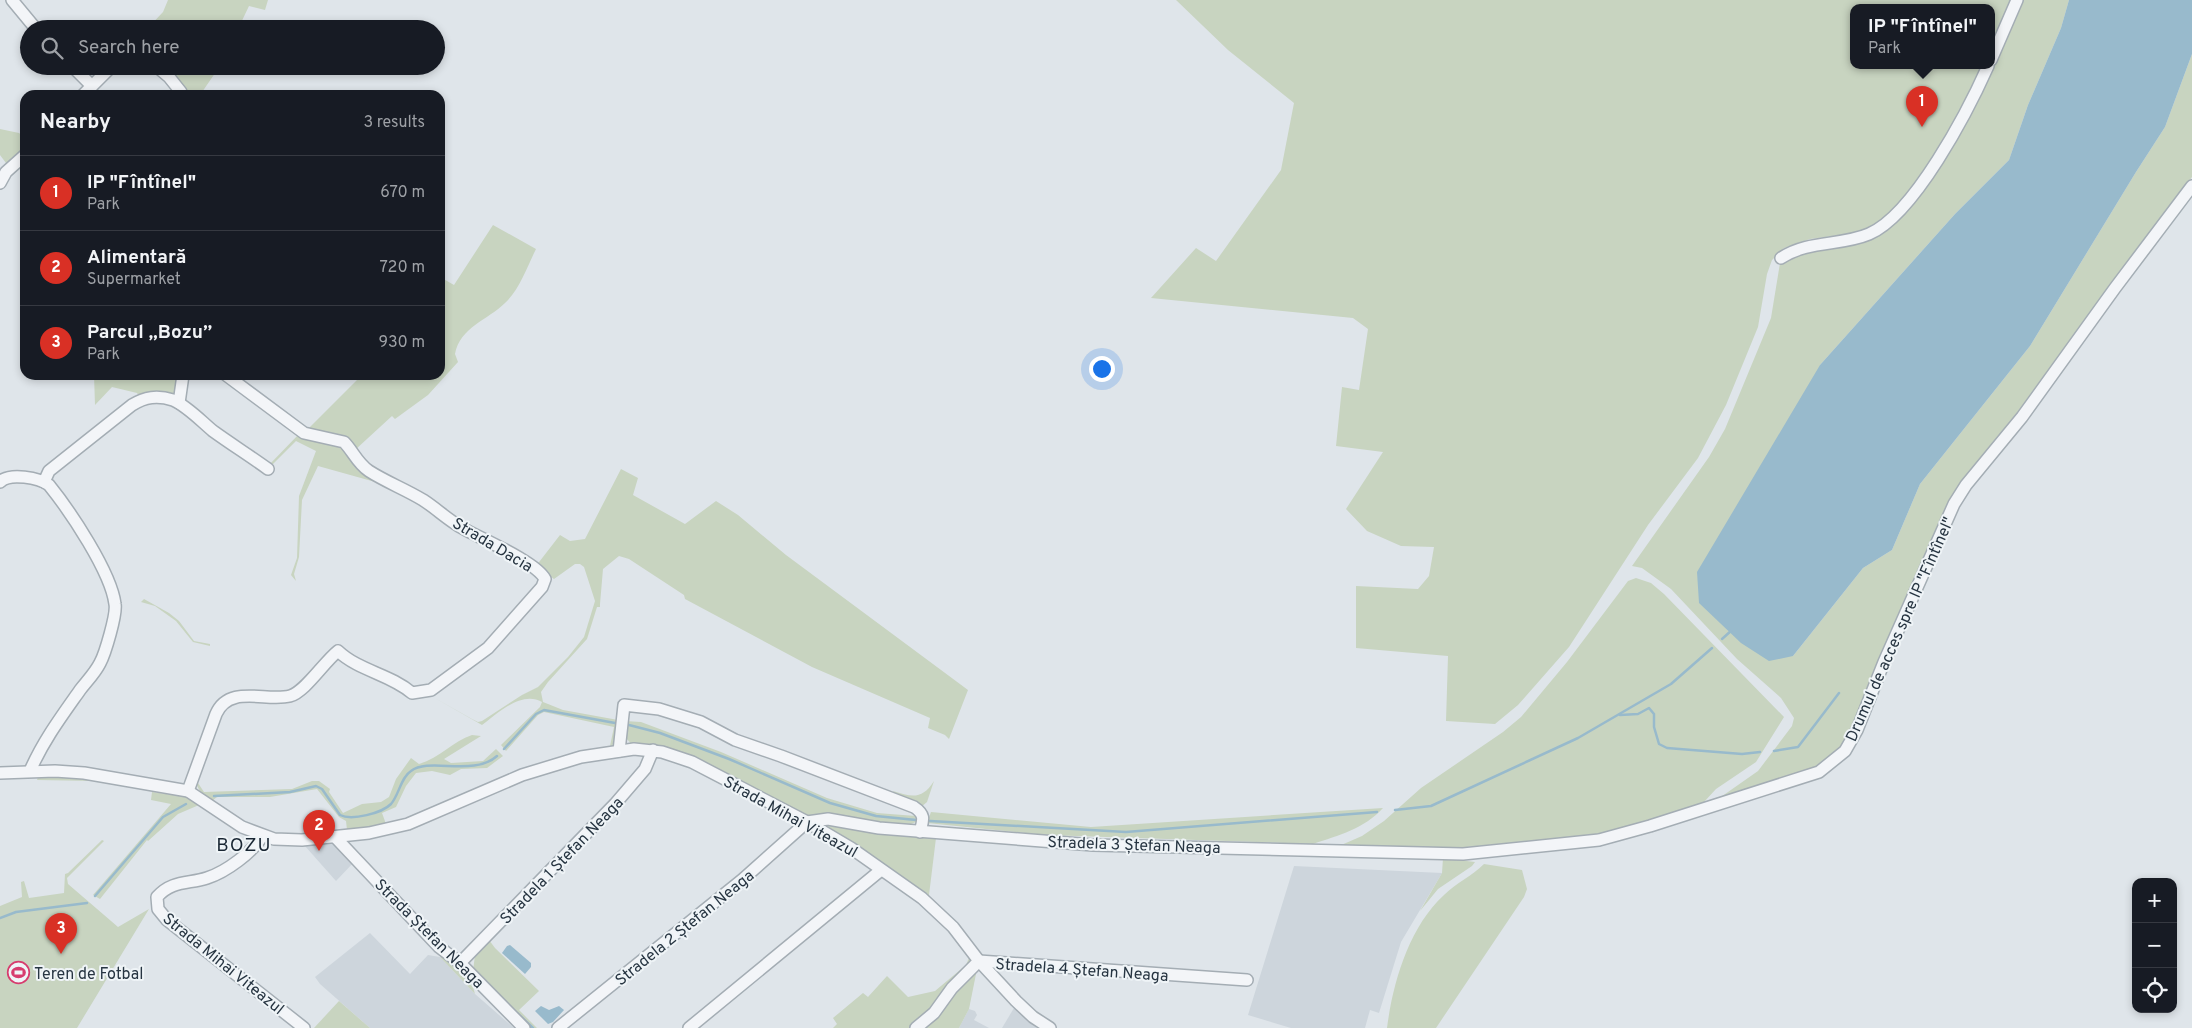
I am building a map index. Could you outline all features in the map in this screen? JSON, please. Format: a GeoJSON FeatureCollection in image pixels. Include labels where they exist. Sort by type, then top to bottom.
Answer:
{"type":"FeatureCollection","features":[{"type":"Feature","properties":{"kind":"street"},"geometry":{"type":"LineString","coordinates":[[12,0],[29,20]]}},
{"type":"Feature","properties":{"kind":"street"},"geometry":{"type":"LineString","coordinates":[[1995,51],[2017,0]]}},
{"type":"Feature","properties":{"kind":"street"},"geometry":{"type":"LineString","coordinates":[[1781,258],[1799,248],[1868,235],[1884,226],[1895,216],[1918,189],[1942,151],[1969,106],[1987,69]]}},
{"type":"Feature","properties":{"kind":"street"},"geometry":{"type":"LineString","coordinates":[[81,75],[92,86]]}},
{"type":"Feature","properties":{"kind":"street"},"geometry":{"type":"LineString","coordinates":[[88,90],[103,75]]}},
{"type":"Feature","properties":{"kind":"street"},"geometry":{"type":"LineString","coordinates":[[166,75],[179,90]]}},
{"type":"Feature","properties":{"kind":"street"},"geometry":{"type":"LineString","coordinates":[[0,183],[6,172],[20,159]]}},
{"type":"Feature","properties":{"kind":"street","name":"Drumul de acces spre IP \"Fîntînel\""},"geometry":{"type":"LineString","coordinates":[[1463,854],[1599,840],[1650,826],[1819,772],[1833,762],[1845,751],[1857,730],[1884,662],[1954,504],[1966,485],[2022,417],[2115,288],[2192,186]]}},
{"type":"Feature","properties":{"kind":"street"},"geometry":{"type":"LineString","coordinates":[[178,403],[182,380]]}},
{"type":"Feature","properties":{"kind":"street","name":"Strada Dacia"},"geometry":{"type":"LineString","coordinates":[[188,791],[216,714],[220,706],[226,701],[240,696],[280,697],[297,693],[326,660],[338,651],[347,660],[402,685],[412,693],[428,692],[488,648],[506,630],[545,583],[543,575],[532,567],[489,541],[462,528],[407,490],[367,470],[356,460],[344,442],[304,433],[233,380]]}},
{"type":"Feature","properties":{"kind":"street"},"geometry":{"type":"LineString","coordinates":[[44,482],[49,471],[132,405],[143,398],[152,397],[178,403],[216,433],[268,469]]}},
{"type":"Feature","properties":{"kind":"street"},"geometry":{"type":"LineString","coordinates":[[0,482],[7,477],[20,477],[44,482],[72,516],[88,544],[114,597],[116,613],[100,664],[48,734],[30,771]]}},
{"type":"Feature","properties":{"kind":"street"},"geometry":{"type":"LineString","coordinates":[[619,751],[624,705],[659,709],[702,722],[734,740],[914,807],[922,812],[924,816],[920,832]]}},
{"type":"Feature","properties":{"kind":"street","name":"Strada Mihai Viteazul"},"geometry":{"type":"LineString","coordinates":[[0,773],[55,771],[98,774],[188,791],[230,820],[262,836],[286,840],[336,838],[408,824],[522,775],[581,757],[619,751],[653,750],[674,755],[692,762],[808,822],[851,848],[937,910],[953,927],[979,961],[1016,1001],[1033,1017],[1050,1028]]}},
{"type":"Feature","properties":{"kind":"street","name":"Stradela 1 Ștefan Neaga"},"geometry":{"type":"LineString","coordinates":[[460,963],[615,804],[645,769],[653,750]]}},
{"type":"Feature","properties":{"kind":"street","name":"Stradela 3 Ștefan Neaga"},"geometry":{"type":"LineString","coordinates":[[808,822],[828,819],[879,828],[1093,845],[1463,854]]}},
{"type":"Feature","properties":{"kind":"street","name":"Stradela 2 Ștefan Neaga"},"geometry":{"type":"LineString","coordinates":[[558,1028],[714,904],[808,822]]}},
{"type":"Feature","properties":{"kind":"street","name":"Strada Mihai Viteazul"},"geometry":{"type":"LineString","coordinates":[[262,836],[251,851],[215,875],[180,882],[163,891],[158,897],[158,909],[167,920],[304,1028]]}},
{"type":"Feature","properties":{"kind":"street","name":"Strada Ștefan Neaga"},"geometry":{"type":"LineString","coordinates":[[336,838],[439,946],[460,963],[524,1028]]}},
{"type":"Feature","properties":{"kind":"street"},"geometry":{"type":"LineString","coordinates":[[689,1028],[881,870]]}},
{"type":"Feature","properties":{"kind":"street","name":"Stradela 4 Ștefan Neaga"},"geometry":{"type":"LineString","coordinates":[[916,1028],[934,1013],[952,988],[979,961],[1247,980]]}},
{"type":"Feature","properties":{"kind":"shaded area"},"geometry":{"type":"Polygon","coordinates":[[[338,845],[354,862],[336,881],[305,846],[338,845]]]}},
{"type":"Feature","properties":{"kind":"shaded area"},"geometry":{"type":"Polygon","coordinates":[[[1294,866],[1442,873],[1401,942],[1379,1013],[1370,1010],[1365,1028],[1291,1028],[1248,1015],[1294,866]]]}},
{"type":"Feature","properties":{"kind":"shaded area"},"geometry":{"type":"Polygon","coordinates":[[[370,933],[410,974],[428,955],[440,957],[475,994],[514,1028],[370,1028],[320,984],[315,977],[370,933]]]}},
{"type":"Feature","properties":{"kind":"shaded area"},"geometry":{"type":"Polygon","coordinates":[[[1014,1008],[1037,1028],[1002,1028],[1014,1008]]]}},
{"type":"Feature","properties":{"kind":"shaded area"},"geometry":{"type":"Polygon","coordinates":[[[969,1009],[975,1011],[977,1015],[974,1020],[989,1028],[959,1028],[969,1009]]]}},
{"type":"Feature","properties":{"kind":"green space"},"geometry":{"type":"Polygon","coordinates":[[[168,0],[268,0],[265,10],[249,6],[242,20],[155,20],[163,12],[168,0]]]}},
{"type":"Feature","properties":{"kind":"green space"},"geometry":{"type":"Polygon","coordinates":[[[1176,0],[2069,0],[2061,28],[2028,105],[2009,160],[1955,214],[1820,365],[1793,656],[1863,568],[1892,550],[1920,484],[2030,346],[2165,127],[2192,54],[2192,177],[2020,414],[1983,457],[1843,746],[1822,765],[1718,799],[1758,771],[1792,726],[1794,718],[1781,698],[1737,659],[1671,589],[1642,568],[1632,566],[1709,457],[1725,429],[1771,318],[1780,263],[1798,253],[1856,244],[1847,234],[1810,239],[1784,248],[1772,260],[1767,274],[1758,327],[1726,405],[1698,458],[1648,525],[1569,647],[1518,705],[1495,724],[1446,721],[1448,656],[1356,648],[1356,586],[1418,589],[1429,576],[1434,547],[1401,546],[1367,531],[1346,509],[1383,452],[1336,446],[1342,387],[1359,390],[1368,329],[1353,318],[1151,298],[1196,248],[1216,261],[1281,170],[1294,103],[1228,50],[1176,0]]]}},
{"type":"Feature","properties":{"kind":"green space"},"geometry":{"type":"Polygon","coordinates":[[[174,75],[214,75],[203,90],[184,90],[174,75]]]}},
{"type":"Feature","properties":{"kind":"green space"},"geometry":{"type":"Polygon","coordinates":[[[0,129],[20,134],[20,156],[9,167],[0,155],[0,129]]]}},
{"type":"Feature","properties":{"kind":"green space"},"geometry":{"type":"Polygon","coordinates":[[[493,225],[536,249],[519,285],[510,297],[463,337],[455,354],[458,362],[445,376],[445,280],[454,285],[493,225]]]}},
{"type":"Feature","properties":{"kind":"green space"},"geometry":{"type":"Polygon","coordinates":[[[94,380],[179,380],[176,395],[146,392],[139,396],[137,393],[112,387],[95,405],[94,380]]]}},
{"type":"Feature","properties":{"kind":"green space"},"geometry":{"type":"Polygon","coordinates":[[[357,380],[442,380],[428,395],[395,419],[392,416],[355,450],[306,431],[357,380]]]}},
{"type":"Feature","properties":{"kind":"green space"},"geometry":{"type":"Polygon","coordinates":[[[299,434],[336,441],[386,485],[318,466],[302,500],[299,557],[294,574],[296,581],[291,575],[297,558],[299,496],[316,451],[296,441],[271,466],[269,465],[299,434]]]}},
{"type":"Feature","properties":{"kind":"green space"},"geometry":{"type":"Polygon","coordinates":[[[621,469],[638,478],[633,495],[685,524],[716,501],[738,515],[786,555],[968,690],[949,739],[945,735],[928,728],[930,718],[812,667],[685,599],[684,595],[629,559],[619,556],[603,569],[600,607],[597,607],[587,639],[541,692],[543,702],[563,710],[618,720],[612,748],[564,758],[563,756],[610,746],[614,727],[544,712],[538,715],[506,751],[501,745],[540,707],[542,702],[526,699],[510,704],[482,725],[433,697],[478,722],[482,721],[522,695],[538,687],[568,657],[584,637],[595,601],[584,567],[580,564],[575,564],[554,579],[536,566],[560,535],[570,541],[585,539],[621,469]]]}},
{"type":"Feature","properties":{"kind":"green space"},"geometry":{"type":"Polygon","coordinates":[[[1636,578],[1651,583],[1664,594],[1784,717],[1756,762],[1716,789],[1704,802],[1597,835],[1444,849],[1339,846],[1362,836],[1384,821],[1421,788],[1503,732],[1521,717],[1567,662],[1628,581],[1636,578]]]}},
{"type":"Feature","properties":{"kind":"green space"},"geometry":{"type":"Polygon","coordinates":[[[144,599],[179,621],[194,641],[210,644],[210,646],[193,642],[176,621],[155,606],[141,602],[144,599]]]}},
{"type":"Feature","properties":{"kind":"green space"},"geometry":{"type":"Polygon","coordinates":[[[625,721],[641,722],[721,752],[827,798],[877,813],[916,816],[916,822],[911,824],[876,822],[828,814],[805,816],[720,771],[633,746],[626,738],[625,721]]]}},
{"type":"Feature","properties":{"kind":"green space"},"geometry":{"type":"Polygon","coordinates":[[[472,735],[481,736],[444,759],[451,763],[483,761],[496,749],[503,756],[487,768],[461,769],[450,775],[432,771],[416,773],[406,786],[396,807],[382,813],[386,824],[347,830],[346,821],[339,817],[317,789],[270,797],[217,797],[212,801],[201,792],[196,784],[196,780],[204,792],[292,789],[312,781],[319,781],[330,789],[329,792],[343,813],[362,804],[381,802],[389,797],[396,779],[411,758],[419,764],[427,761],[472,735]]]}},
{"type":"Feature","properties":{"kind":"green space"},"geometry":{"type":"Polygon","coordinates":[[[39,775],[95,779],[95,781],[37,780],[39,775]]]}},
{"type":"Feature","properties":{"kind":"green space"},"geometry":{"type":"Polygon","coordinates":[[[934,781],[927,802],[921,807],[895,794],[893,791],[906,795],[921,794],[934,781]]]}},
{"type":"Feature","properties":{"kind":"green space"},"geometry":{"type":"Polygon","coordinates":[[[152,792],[187,797],[199,805],[178,814],[147,840],[100,899],[93,895],[171,804],[151,800],[152,792]]]}},
{"type":"Feature","properties":{"kind":"green space"},"geometry":{"type":"Polygon","coordinates":[[[1383,808],[1359,826],[1313,844],[1046,835],[927,823],[931,812],[1091,827],[1383,808]]]}},
{"type":"Feature","properties":{"kind":"green space"},"geometry":{"type":"Polygon","coordinates":[[[834,823],[887,835],[936,838],[929,895],[931,901],[822,825],[834,823]]]}},
{"type":"Feature","properties":{"kind":"green space"},"geometry":{"type":"Polygon","coordinates":[[[102,840],[104,841],[67,878],[68,884],[118,927],[149,909],[77,1028],[0,1028],[0,906],[22,897],[21,882],[24,881],[29,898],[64,893],[65,874],[102,840]]]}},
{"type":"Feature","properties":{"kind":"green space"},"geometry":{"type":"Polygon","coordinates":[[[1443,858],[1475,862],[1438,889],[1420,911],[1442,873],[1443,858]]]}},
{"type":"Feature","properties":{"kind":"green space"},"geometry":{"type":"Polygon","coordinates":[[[1484,864],[1522,870],[1527,889],[1524,897],[1436,1028],[1387,1028],[1398,974],[1412,939],[1421,923],[1444,895],[1484,864]]]}},
{"type":"Feature","properties":{"kind":"green space"},"geometry":{"type":"Polygon","coordinates":[[[489,940],[539,991],[519,1010],[537,1028],[529,1028],[473,971],[475,955],[489,940]]]}},
{"type":"Feature","properties":{"kind":"green space"},"geometry":{"type":"Polygon","coordinates":[[[442,955],[471,980],[475,994],[440,957],[442,955]]]}},
{"type":"Feature","properties":{"kind":"green space"},"geometry":{"type":"Polygon","coordinates":[[[969,958],[971,960],[969,966],[920,1021],[909,1028],[833,1028],[837,1024],[833,1018],[863,993],[868,997],[887,976],[908,997],[935,991],[966,965],[969,958]]]}},
{"type":"Feature","properties":{"kind":"green space"},"geometry":{"type":"Polygon","coordinates":[[[974,972],[976,974],[969,1009],[959,1028],[921,1028],[960,982],[974,972]]]}},
{"type":"Feature","properties":{"kind":"green space"},"geometry":{"type":"Polygon","coordinates":[[[339,1001],[370,1028],[314,1028],[339,1001]]]}},
{"type":"Feature","properties":{"kind":"water"},"geometry":{"type":"Polygon","coordinates":[[[2069,0],[2192,0],[2192,54],[2165,127],[2030,346],[1920,484],[1892,550],[1863,568],[1793,656],[1769,661],[1741,643],[1699,603],[1697,572],[1820,365],[1955,214],[2009,160],[2028,105],[2061,28],[2069,0]]]}},
{"type":"Feature","properties":{"kind":"water"},"geometry":{"type":"Polygon","coordinates":[[[510,945],[531,963],[531,967],[525,974],[502,953],[510,945]]]}},
{"type":"Feature","properties":{"kind":"water"},"geometry":{"type":"Polygon","coordinates":[[[541,1006],[549,1010],[559,1006],[564,1010],[553,1022],[548,1024],[535,1011],[541,1006]]]}},
{"type":"Feature","properties":{"kind":"waterway"},"geometry":{"type":"LineString","coordinates":[[1722,639],[1732,630]]}},
{"type":"Feature","properties":{"kind":"waterway"},"geometry":{"type":"LineString","coordinates":[[1395,810],[1431,806],[1578,738],[1671,684],[1712,648]]}},
{"type":"Feature","properties":{"kind":"waterway"},"geometry":{"type":"LineString","coordinates":[[1774,751],[1798,747],[1839,693]]}},
{"type":"Feature","properties":{"kind":"waterway"},"geometry":{"type":"LineString","coordinates":[[1620,715],[1638,714],[1649,708],[1654,714],[1654,727],[1659,744],[1667,748],[1742,754],[1760,752]]}},
{"type":"Feature","properties":{"kind":"waterway"},"geometry":{"type":"LineString","coordinates":[[504,749],[536,714],[544,710],[615,723]]}},
{"type":"Feature","properties":{"kind":"waterway"},"geometry":{"type":"LineString","coordinates":[[629,725],[660,733],[729,759],[830,803],[876,816],[916,820]]}},
{"type":"Feature","properties":{"kind":"waterway"},"geometry":{"type":"LineString","coordinates":[[214,796],[290,792],[316,786],[322,789],[340,815],[359,817],[381,810],[391,804],[405,777],[419,767],[476,765],[487,762],[497,756]]}},
{"type":"Feature","properties":{"kind":"waterway"},"geometry":{"type":"LineString","coordinates":[[95,896],[163,817],[186,804]]}},
{"type":"Feature","properties":{"kind":"waterway"},"geometry":{"type":"LineString","coordinates":[[930,821],[1126,832],[1377,812]]}},
{"type":"Feature","properties":{"kind":"waterway"},"geometry":{"type":"LineString","coordinates":[[0,918],[16,912],[87,903]]}},
{"type":"Feature","properties":{"kind":"waterway"},"geometry":{"type":"LineString","coordinates":[[517,1013],[533,1028]]}},
{"type":"Feature","properties":{"kind":"place","name":"IP \"Fîntînel\""},"geometry":{"type":"Point","coordinates":[1922,127]}},
{"type":"Feature","properties":{"kind":"place","name":"Alimentară"},"geometry":{"type":"Point","coordinates":[319,851]}},
{"type":"Feature","properties":{"kind":"place","name":"Parcul „Bozu”"},"geometry":{"type":"Point","coordinates":[61,954]}},
{"type":"Feature","properties":{"kind":"place","name":"Teren de Fotbal"},"geometry":{"type":"Point","coordinates":[18,973]}},
{"type":"Feature","properties":{"kind":"district","name":"BOZU"},"geometry":{"type":"Point","coordinates":[244,844]}}]}
